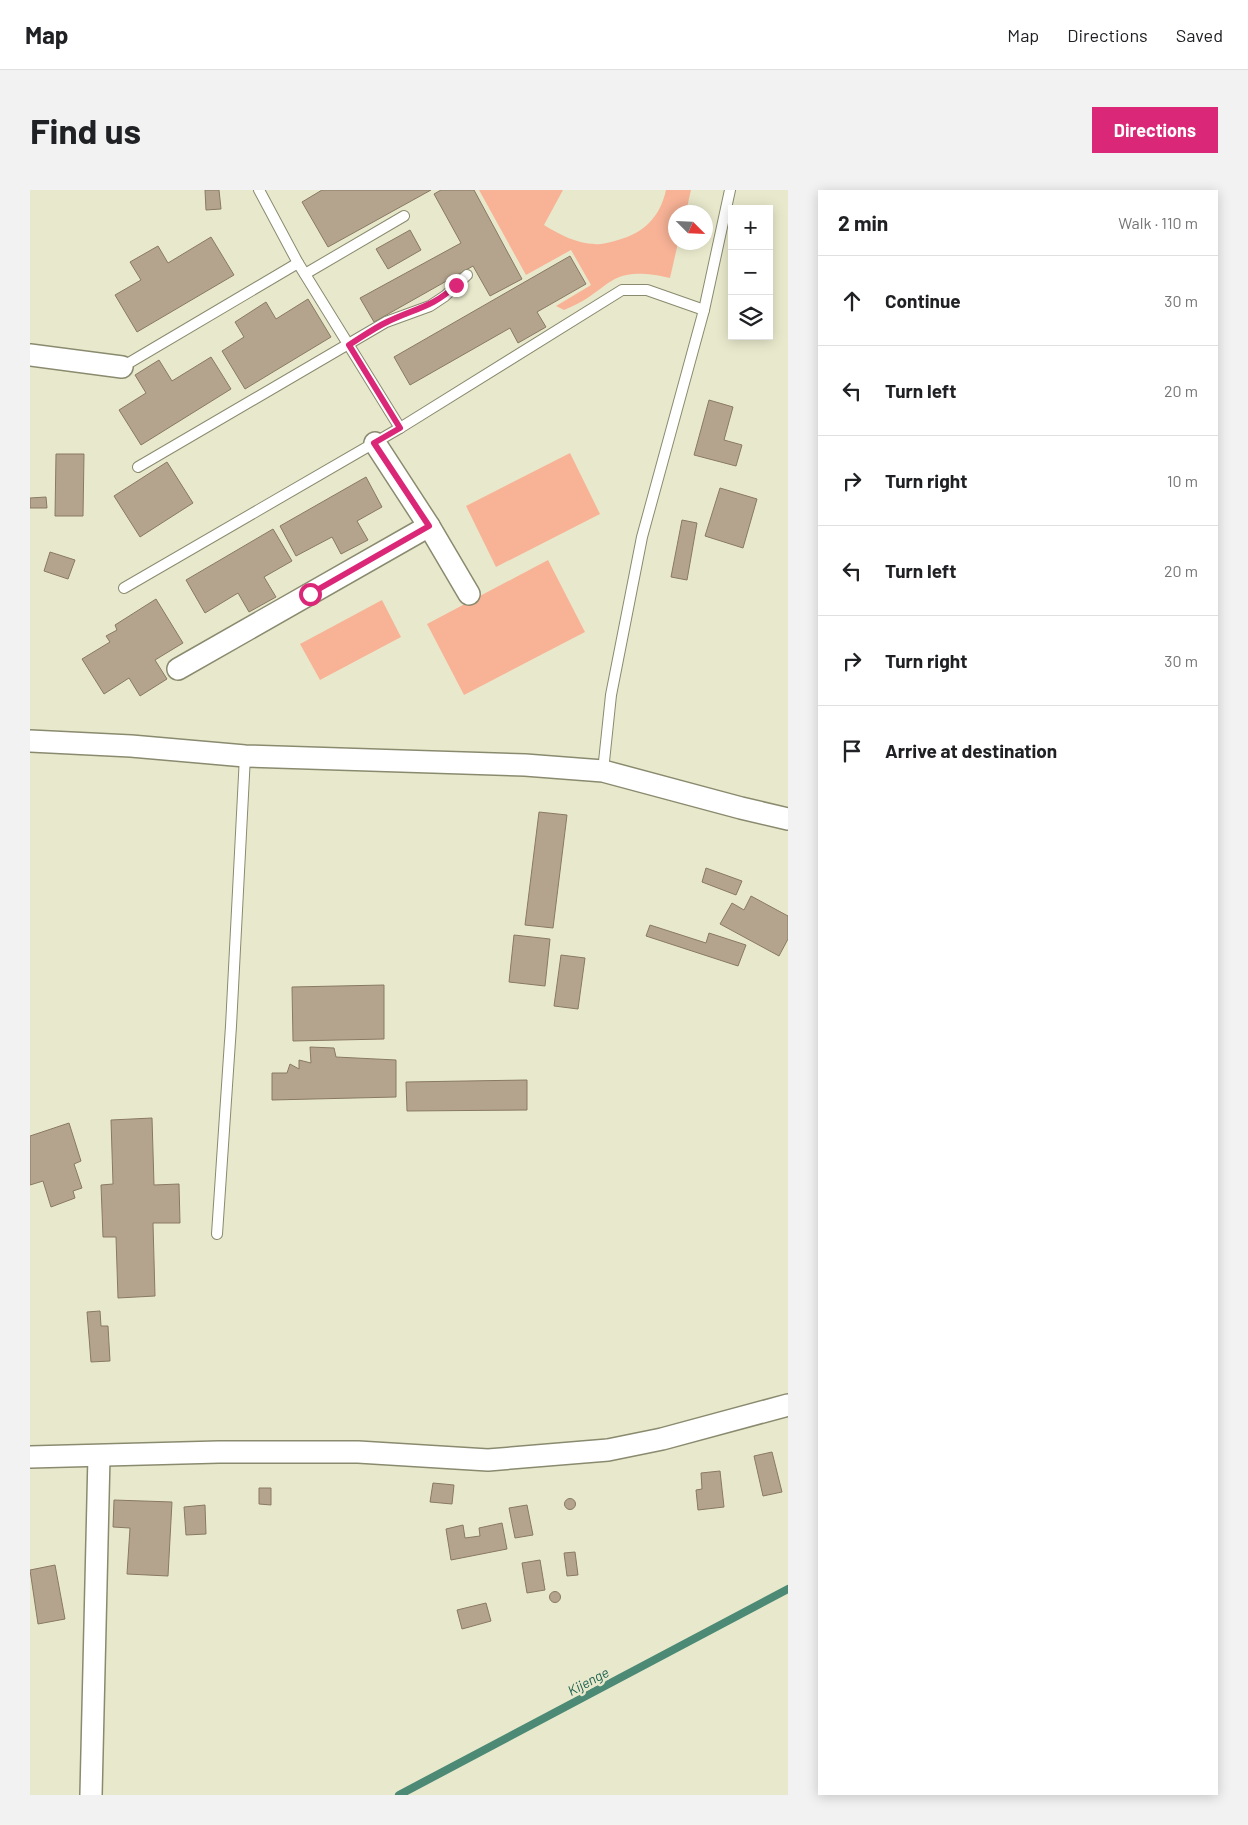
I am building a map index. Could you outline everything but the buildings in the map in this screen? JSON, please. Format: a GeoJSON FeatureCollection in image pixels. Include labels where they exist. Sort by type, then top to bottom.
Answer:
{"type":"FeatureCollection","features":[{"type":"Feature","properties":{"kind":"street"},"geometry":{"type":"LineString","coordinates":[[30,355],[122,368]]}},
{"type":"Feature","properties":{"kind":"street"},"geometry":{"type":"LineString","coordinates":[[374,443],[429,526],[469,594]]}},
{"type":"Feature","properties":{"kind":"street"},"geometry":{"type":"LineString","coordinates":[[178,669],[429,526]]}},
{"type":"Feature","properties":{"kind":"street"},"geometry":{"type":"LineString","coordinates":[[30,741],[131,746],[245,756],[525,765],[603,771],[788,819]]}},
{"type":"Feature","properties":{"kind":"street"},"geometry":{"type":"LineString","coordinates":[[30,1457],[219,1452],[358,1452],[488,1460],[564,1455],[608,1450],[662,1439],[788,1404]]}},
{"type":"Feature","properties":{"kind":"street"},"geometry":{"type":"LineString","coordinates":[[91,1795],[99,1456]]}},
{"type":"Feature","properties":{"kind":"lane"},"geometry":{"type":"LineString","coordinates":[[259,190],[298,263],[400,428]]}},
{"type":"Feature","properties":{"kind":"lane"},"geometry":{"type":"LineString","coordinates":[[603,771],[611,696],[642,537],[704,310],[730,190]]}},
{"type":"Feature","properties":{"kind":"lane"},"geometry":{"type":"LineString","coordinates":[[305,274],[404,216]]}},
{"type":"Feature","properties":{"kind":"lane"},"geometry":{"type":"LineString","coordinates":[[122,368],[298,263]]}},
{"type":"Feature","properties":{"kind":"lane"},"geometry":{"type":"LineString","coordinates":[[138,467],[386,322],[430,306],[445,296],[467,275]]}},
{"type":"Feature","properties":{"kind":"lane"},"geometry":{"type":"LineString","coordinates":[[124,588],[400,428],[622,290],[647,290],[704,310]]}},
{"type":"Feature","properties":{"kind":"lane"},"geometry":{"type":"LineString","coordinates":[[217,1234],[231,1026],[245,756]]}},
{"type":"Feature","properties":{"kind":"shaded area"},"geometry":{"type":"Polygon","coordinates":[[[479,190],[563,190],[544,225],[575,240],[588,244],[598,244],[627,237],[643,228],[660,208],[666,190],[691,190],[688,205],[668,205],[668,250],[676,250],[670,278],[649,274],[633,274],[621,277],[611,281],[580,303],[564,310],[556,306],[591,285],[571,250],[526,275],[479,190]]]}},
{"type":"Feature","properties":{"kind":"shaded area"},"geometry":{"type":"Polygon","coordinates":[[[570,453],[600,514],[496,567],[466,506],[570,453]]]}},
{"type":"Feature","properties":{"kind":"shaded area"},"geometry":{"type":"Polygon","coordinates":[[[548,560],[585,632],[464,695],[427,624],[548,560]]]}},
{"type":"Feature","properties":{"kind":"shaded area"},"geometry":{"type":"Polygon","coordinates":[[[382,600],[401,637],[320,680],[300,644],[382,600]]]}},
{"type":"Feature","properties":{"kind":"waterway","name":"Kijenge"},"geometry":{"type":"LineString","coordinates":[[399,1795],[788,1589]]}},
{"type":"Feature","properties":{"kind":"route"},"geometry":{"type":"LineString","coordinates":[[310,594],[429,526],[374,443],[400,428],[349,345],[386,322],[430,306],[445,296],[456,285]]}}]}
